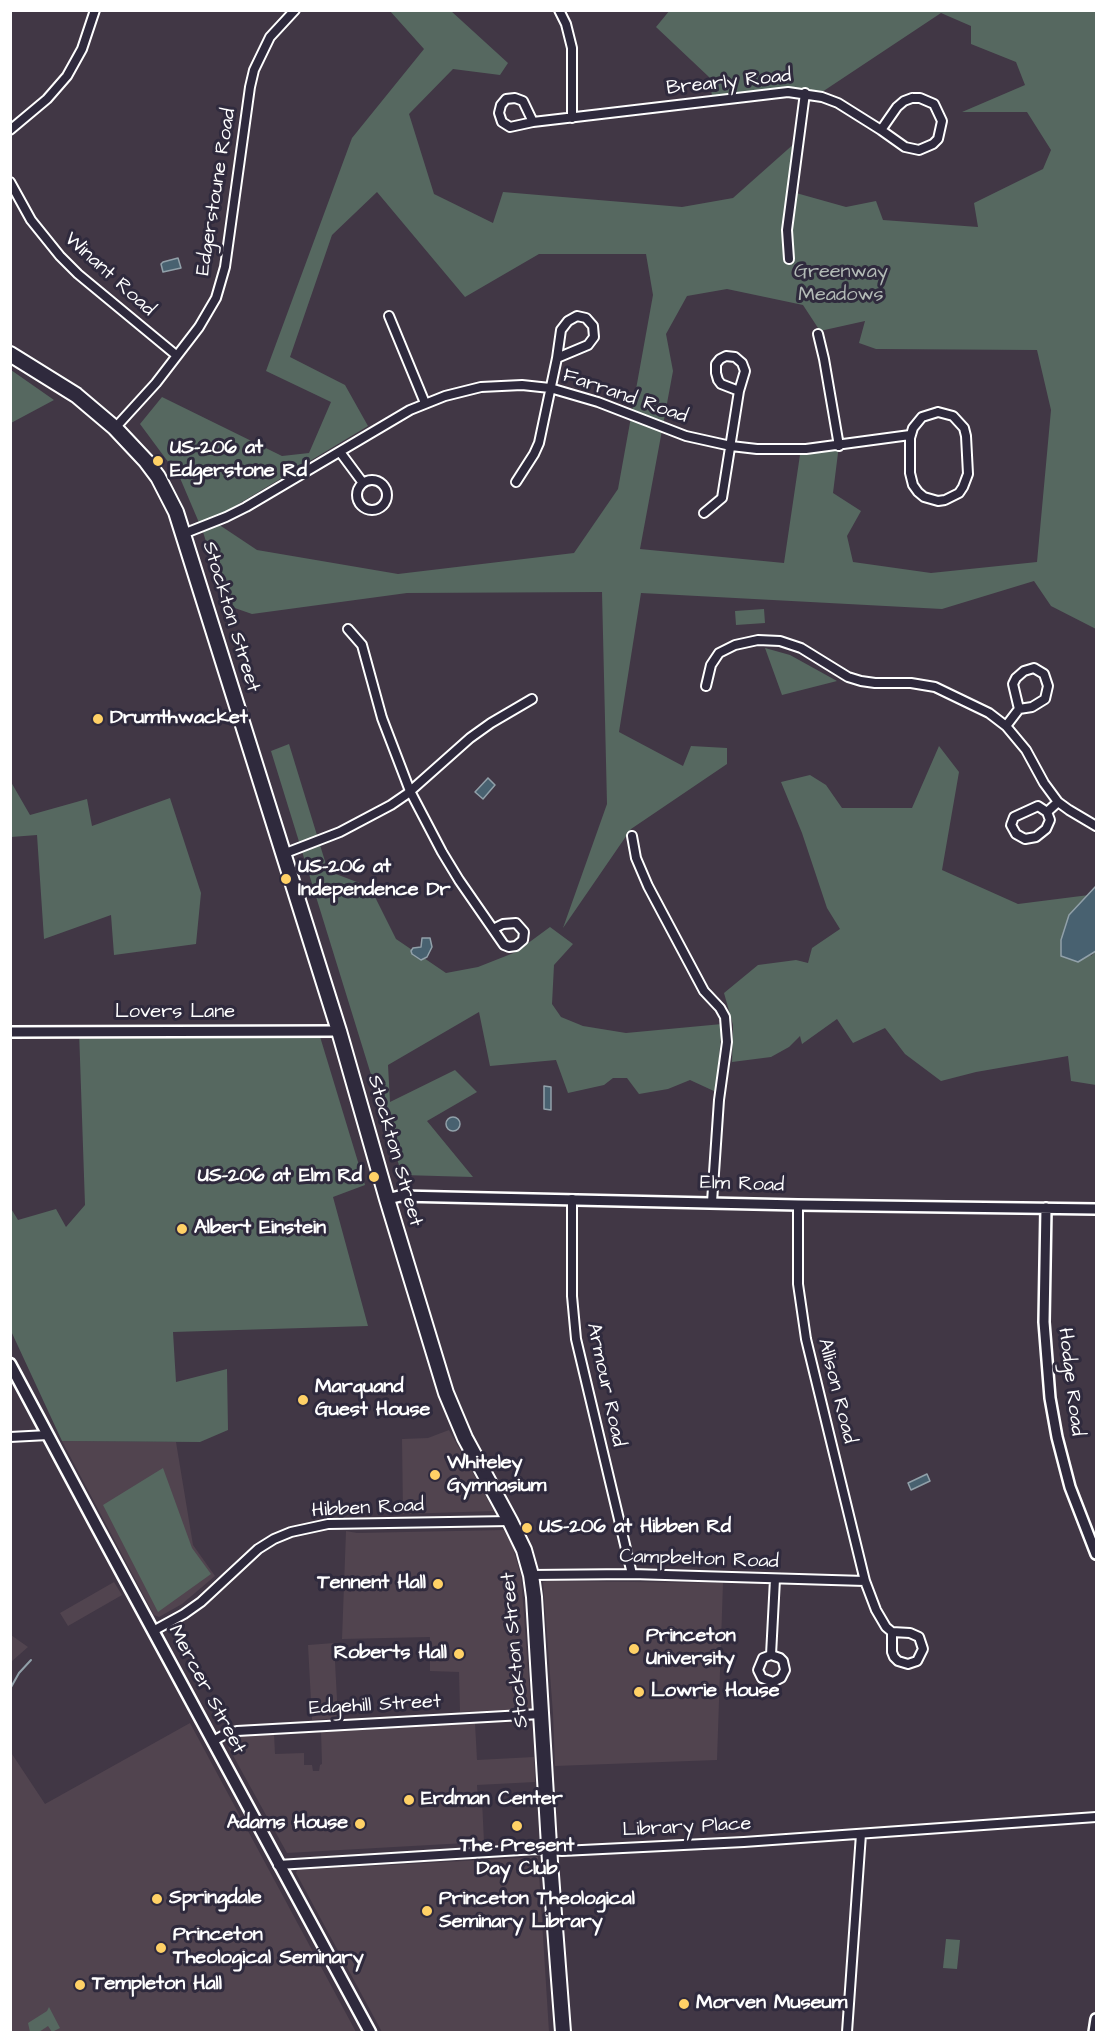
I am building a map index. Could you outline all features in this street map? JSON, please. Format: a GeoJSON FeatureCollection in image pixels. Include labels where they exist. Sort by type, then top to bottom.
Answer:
{"type":"FeatureCollection","features":[{"type":"Feature","properties":{"kind":"highway","name":"Stockton Street"},"geometry":{"type":"LineString","coordinates":[[10,354],[76,395],[115,428],[158,477],[176,512],[339,1031],[387,1198],[454,1416],[524,1550],[531,1575],[563,2032]]}},
{"type":"Feature","properties":{"kind":"main road","name":"Mercer Street"},"geometry":{"type":"LineString","coordinates":[[10,1364],[370,2032]]}},
{"type":"Feature","properties":{"kind":"street"},"geometry":{"type":"LineString","coordinates":[[10,130],[47,99],[67,76],[82,49],[95,10]]}},
{"type":"Feature","properties":{"kind":"street","name":"Edgerstoune Road"},"geometry":{"type":"LineString","coordinates":[[115,428],[156,383],[207,314],[221,284],[250,87],[261,54],[270,37],[294,10]]}},
{"type":"Feature","properties":{"kind":"street"},"geometry":{"type":"LineString","coordinates":[[559,10],[566,24],[572,48],[572,118]]}},
{"type":"Feature","properties":{"kind":"street","name":"Brearly Road"},"geometry":{"type":"LineString","coordinates":[[533,122],[788,92],[805,93],[838,103],[905,147],[919,150],[933,144],[938,138],[942,121],[934,104],[920,98],[912,98],[901,103],[881,130]]}},
{"type":"Feature","properties":{"kind":"street"},"geometry":{"type":"LineString","coordinates":[[789,259],[788,230],[805,93]]}},
{"type":"Feature","properties":{"kind":"street"},"geometry":{"type":"LineString","coordinates":[[515,98],[523,101],[533,122],[510,128],[502,122],[499,113],[501,105],[506,99],[515,98]]}},
{"type":"Feature","properties":{"kind":"street","name":"Winant Road"},"geometry":{"type":"LineString","coordinates":[[10,182],[31,220],[60,256],[78,274],[176,355]]}},
{"type":"Feature","properties":{"kind":"street"},"geometry":{"type":"LineString","coordinates":[[389,316],[425,403]]}},
{"type":"Feature","properties":{"kind":"street"},"geometry":{"type":"LineString","coordinates":[[516,482],[539,443],[561,330],[568,321],[577,316],[586,318],[593,326],[594,337],[588,345],[557,358]]}},
{"type":"Feature","properties":{"kind":"street"},"geometry":{"type":"LineString","coordinates":[[818,334],[839,446]]}},
{"type":"Feature","properties":{"kind":"street"},"geometry":{"type":"LineString","coordinates":[[704,513],[722,498],[739,390],[745,371],[742,363],[735,357],[726,356],[716,364],[718,380],[722,384],[739,390]]}},
{"type":"Feature","properties":{"kind":"street","name":"Farrand Road"},"geometry":{"type":"LineString","coordinates":[[183,534],[246,507],[425,403],[481,387],[522,385],[550,388],[598,402],[686,436],[730,446],[781,450],[839,446],[910,435]]}},
{"type":"Feature","properties":{"kind":"street"},"geometry":{"type":"LineString","coordinates":[[946,413],[959,421],[966,436],[968,474],[958,493],[938,501],[918,492],[911,477],[910,435],[917,422],[930,414],[946,413]]}},
{"type":"Feature","properties":{"kind":"street"},"geometry":{"type":"LineString","coordinates":[[340,452],[363,483]]}},
{"type":"Feature","properties":{"kind":"street"},"geometry":{"type":"LineString","coordinates":[[348,629],[362,645],[382,718],[410,791],[448,861],[493,929]]}},
{"type":"Feature","properties":{"kind":"street"},"geometry":{"type":"LineString","coordinates":[[706,686],[711,665],[719,653],[735,645],[758,640],[780,641],[801,648],[848,677],[875,683],[899,682],[935,687],[988,713],[1006,726],[1026,750],[1044,783],[1058,802],[1096,826]]}},
{"type":"Feature","properties":{"kind":"street"},"geometry":{"type":"LineString","coordinates":[[1006,726],[1019,709],[1032,707],[1045,699],[1048,687],[1044,674],[1034,668],[1024,670],[1013,684],[1019,709]]}},
{"type":"Feature","properties":{"kind":"street"},"geometry":{"type":"LineString","coordinates":[[283,854],[369,818],[410,791],[470,738],[506,713],[532,699]]}},
{"type":"Feature","properties":{"kind":"street"},"geometry":{"type":"LineString","coordinates":[[1047,812],[1058,802]]}},
{"type":"Feature","properties":{"kind":"street"},"geometry":{"type":"LineString","coordinates":[[1038,806],[1047,812],[1050,820],[1046,830],[1036,837],[1025,839],[1016,834],[1011,825],[1014,817],[1038,806]]}},
{"type":"Feature","properties":{"kind":"street"},"geometry":{"type":"LineString","coordinates":[[632,836],[636,858],[648,886],[704,991],[725,1017],[727,1041],[712,1202]]}},
{"type":"Feature","properties":{"kind":"street","name":"Lovers Lane"},"geometry":{"type":"LineString","coordinates":[[10,1032],[339,1031]]}},
{"type":"Feature","properties":{"kind":"street","name":"Elm Road"},"geometry":{"type":"LineString","coordinates":[[387,1198],[400,1196],[1096,1209]]}},
{"type":"Feature","properties":{"kind":"street","name":"Armour Road"},"geometry":{"type":"LineString","coordinates":[[572,1199],[572,1296],[576,1339],[632,1574]]}},
{"type":"Feature","properties":{"kind":"street","name":"Allison Road"},"geometry":{"type":"LineString","coordinates":[[798,1205],[797,1256],[801,1311],[865,1581],[876,1610],[886,1627],[892,1632]]}},
{"type":"Feature","properties":{"kind":"street","name":"Hodge Road"},"geometry":{"type":"LineString","coordinates":[[1046,1208],[1044,1330],[1050,1398],[1070,1487],[1096,1554]]}},
{"type":"Feature","properties":{"kind":"street"},"geometry":{"type":"LineString","coordinates":[[10,1437],[48,1436]]}},
{"type":"Feature","properties":{"kind":"street","name":"Hibben Road"},"geometry":{"type":"LineString","coordinates":[[153,1631],[201,1602],[258,1549],[291,1532],[328,1524],[510,1521]]}},
{"type":"Feature","properties":{"kind":"street","name":"Campbelton Road"},"geometry":{"type":"LineString","coordinates":[[531,1575],[632,1574],[865,1581]]}},
{"type":"Feature","properties":{"kind":"street"},"geometry":{"type":"LineString","coordinates":[[771,1655],[775,1579]]}},
{"type":"Feature","properties":{"kind":"street"},"geometry":{"type":"LineString","coordinates":[[892,1632],[910,1632],[919,1637],[923,1649],[917,1661],[902,1663],[894,1657],[892,1632]]}},
{"type":"Feature","properties":{"kind":"street","name":"Edgehill Street"},"geometry":{"type":"LineString","coordinates":[[213,1741],[237,1731],[541,1714]]}},
{"type":"Feature","properties":{"kind":"street","name":"Library Place"},"geometry":{"type":"LineString","coordinates":[[279,1865],[537,1848],[562,1851],[678,1845],[1096,1817]]}},
{"type":"Feature","properties":{"kind":"street"},"geometry":{"type":"LineString","coordinates":[[847,2032],[861,1834]]}},
{"type":"Feature","properties":{"kind":"street"},"geometry":{"type":"LineString","coordinates":[[1094,2032],[1096,2019]]}},
{"type":"Feature","properties":{"kind":"shaded area"},"geometry":{"type":"Polygon","coordinates":[[[449,1430],[494,1511],[403,1514],[402,1439],[428,1438],[449,1430]]]}},
{"type":"Feature","properties":{"kind":"shaded area"},"geometry":{"type":"Polygon","coordinates":[[[62,1441],[176,1442],[193,1545],[215,1576],[182,1604],[159,1617],[154,1615],[62,1441]]]}},
{"type":"Feature","properties":{"kind":"shaded area"},"geometry":{"type":"Polygon","coordinates":[[[504,1530],[513,1548],[521,1576],[531,1709],[460,1712],[459,1672],[430,1671],[430,1637],[342,1639],[346,1531],[357,1533],[504,1530]]]}},
{"type":"Feature","properties":{"kind":"shaded area"},"geometry":{"type":"Polygon","coordinates":[[[114,1582],[122,1595],[68,1626],[60,1613],[114,1582]]]}},
{"type":"Feature","properties":{"kind":"shaded area","name":"Princeton University"},"geometry":{"type":"Polygon","coordinates":[[[543,1582],[723,1583],[717,1760],[555,1766],[543,1582]]]}},
{"type":"Feature","properties":{"kind":"shaded area"},"geometry":{"type":"Polygon","coordinates":[[[11,1635],[28,1647],[11,1662],[11,1635]]]}},
{"type":"Feature","properties":{"kind":"shaded area"},"geometry":{"type":"Polygon","coordinates":[[[334,1643],[338,1718],[312,1720],[308,1645],[334,1643]]]}},
{"type":"Feature","properties":{"kind":"shaded area","name":"Princeton Theological Seminary"},"geometry":{"type":"Polygon","coordinates":[[[190,1723],[356,2032],[11,2032],[10,1751],[45,1804],[190,1723]]]}},
{"type":"Feature","properties":{"kind":"shaded area"},"geometry":{"type":"Polygon","coordinates":[[[475,1723],[477,1760],[534,1757],[535,1782],[477,1785],[478,1800],[482,1800],[484,1842],[287,1853],[225,1741],[235,1735],[274,1733],[275,1754],[304,1753],[304,1765],[312,1765],[313,1771],[319,1771],[322,1764],[321,1730],[475,1723]]]}},
{"type":"Feature","properties":{"kind":"shaded area","name":"Princeton Theological Seminary"},"geometry":{"type":"Polygon","coordinates":[[[538,1857],[549,2032],[382,2032],[296,1873],[297,1870],[538,1857]]]}},
{"type":"Feature","properties":{"kind":"green space","name":"Greenway Meadows"},"geometry":{"type":"Polygon","coordinates":[[[670,10],[1096,11],[1096,629],[1051,606],[1034,581],[942,609],[641,593],[619,732],[683,766],[691,746],[727,748],[727,764],[631,829],[563,928],[607,804],[602,592],[407,593],[252,614],[226,605],[203,532],[180,478],[140,424],[162,397],[282,456],[309,453],[331,402],[266,371],[352,138],[424,49],[390,11],[451,11],[508,63],[500,75],[453,69],[409,114],[434,194],[493,223],[503,192],[682,207],[733,198],[796,142],[789,191],[846,207],[876,201],[883,220],[978,227],[974,203],[1043,169],[1051,150],[1027,112],[962,112],[1025,85],[1016,62],[971,44],[971,26],[941,13],[816,96],[713,102],[709,77],[656,27],[670,10]],[[377,192],[332,235],[290,357],[345,385],[368,426],[212,520],[257,550],[398,574],[574,553],[618,489],[653,295],[646,254],[539,254],[465,297],[377,192]],[[727,289],[687,296],[666,334],[673,371],[640,549],[784,563],[801,448],[839,445],[833,493],[861,511],[847,536],[853,562],[931,573],[1037,562],[1051,410],[1037,350],[876,349],[859,343],[865,321],[820,331],[803,305],[727,289]]]}},
{"type":"Feature","properties":{"kind":"green space"},"geometry":{"type":"Polygon","coordinates":[[[11,370],[54,400],[11,423],[11,370]]]}},
{"type":"Feature","properties":{"kind":"green space"},"geometry":{"type":"Polygon","coordinates":[[[764,609],[765,623],[736,625],[735,611],[764,609]]]}},
{"type":"Feature","properties":{"kind":"green space"},"geometry":{"type":"Polygon","coordinates":[[[765,648],[790,655],[837,681],[782,695],[765,648]]]}},
{"type":"Feature","properties":{"kind":"green space"},"geometry":{"type":"Polygon","coordinates":[[[289,744],[328,871],[370,887],[396,939],[446,973],[478,967],[516,952],[550,927],[573,944],[554,965],[552,1004],[561,1017],[583,1026],[626,1033],[722,1024],[716,1092],[690,1080],[668,1089],[639,1094],[627,1078],[613,1078],[604,1085],[568,1093],[556,1060],[490,1066],[479,1012],[388,1065],[390,1102],[455,1070],[477,1092],[427,1121],[473,1177],[402,1175],[271,751],[289,744]]]}},
{"type":"Feature","properties":{"kind":"green space"},"geometry":{"type":"Polygon","coordinates":[[[939,746],[959,772],[942,870],[1018,904],[1089,895],[1069,915],[1091,956],[1096,951],[1096,1085],[1071,1081],[1068,1056],[976,1072],[941,1081],[905,1054],[885,1028],[853,1043],[837,1019],[802,1044],[800,1036],[789,1047],[771,1057],[732,1062],[733,1025],[724,993],[758,965],[796,960],[808,963],[812,948],[840,929],[827,908],[802,833],[781,782],[810,775],[826,785],[842,808],[912,808],[939,746]]]}},
{"type":"Feature","properties":{"kind":"green space"},"geometry":{"type":"Polygon","coordinates":[[[11,782],[30,815],[87,799],[92,826],[170,798],[201,893],[196,944],[114,955],[111,915],[44,939],[37,835],[11,837],[11,782]]]}},
{"type":"Feature","properties":{"kind":"green space"},"geometry":{"type":"Polygon","coordinates":[[[79,1030],[318,1030],[365,1185],[333,1197],[368,1326],[173,1332],[176,1382],[227,1369],[228,1430],[200,1442],[62,1441],[11,1331],[10,1207],[18,1220],[56,1209],[66,1227],[85,1205],[79,1030]]]}},
{"type":"Feature","properties":{"kind":"green space"},"geometry":{"type":"Polygon","coordinates":[[[163,1468],[192,1548],[211,1574],[158,1612],[103,1505],[163,1468]]]}},
{"type":"Feature","properties":{"kind":"green space"},"geometry":{"type":"Polygon","coordinates":[[[946,1939],[960,1940],[957,1969],[943,1968],[946,1939]]]}},
{"type":"Feature","properties":{"kind":"green space"},"geometry":{"type":"Polygon","coordinates":[[[49,2007],[60,2028],[52,2032],[48,2026],[39,2032],[30,2032],[28,2023],[47,2011],[49,2007]]]}},
{"type":"Feature","properties":{"kind":"water"},"geometry":{"type":"Polygon","coordinates":[[[178,258],[181,268],[163,272],[161,264],[163,262],[178,258]]]}},
{"type":"Feature","properties":{"kind":"water"},"geometry":{"type":"Polygon","coordinates":[[[488,778],[495,785],[483,799],[475,792],[488,778]]]}},
{"type":"Feature","properties":{"kind":"water"},"geometry":{"type":"Polygon","coordinates":[[[1096,886],[1096,951],[1078,962],[1061,956],[1061,940],[1069,915],[1096,886]]]}},
{"type":"Feature","properties":{"kind":"water"},"geometry":{"type":"Polygon","coordinates":[[[422,938],[430,938],[432,947],[427,957],[421,960],[411,951],[413,948],[421,947],[422,938]]]}},
{"type":"Feature","properties":{"kind":"water"},"geometry":{"type":"Polygon","coordinates":[[[544,1086],[551,1087],[551,1110],[544,1109],[544,1086]]]}},
{"type":"Feature","properties":{"kind":"water"},"geometry":{"type":"Polygon","coordinates":[[[453,1117],[458,1119],[460,1124],[458,1129],[453,1131],[448,1129],[446,1124],[448,1119],[453,1117]]]}},
{"type":"Feature","properties":{"kind":"water"},"geometry":{"type":"Polygon","coordinates":[[[927,1474],[930,1481],[911,1490],[908,1483],[927,1474]]]}},
{"type":"Feature","properties":{"kind":"waterway"},"geometry":{"type":"LineString","coordinates":[[10,1689],[19,1673],[31,1660]]}},
{"type":"Feature","properties":{"kind":"place","name":"US-206 at Edgerstone Rd"},"geometry":{"type":"Point","coordinates":[158,461]}},
{"type":"Feature","properties":{"kind":"place","name":"Drumthwacket"},"geometry":{"type":"Point","coordinates":[98,719]}},
{"type":"Feature","properties":{"kind":"place","name":"US-206 at Independence Dr"},"geometry":{"type":"Point","coordinates":[286,879]}},
{"type":"Feature","properties":{"kind":"place","name":"US-206 at Elm Rd"},"geometry":{"type":"Point","coordinates":[374,1177]}},
{"type":"Feature","properties":{"kind":"place","name":"Albert Einstein"},"geometry":{"type":"Point","coordinates":[182,1229]}},
{"type":"Feature","properties":{"kind":"place","name":"Marquand Guest House"},"geometry":{"type":"Point","coordinates":[303,1400]}},
{"type":"Feature","properties":{"kind":"place","name":"Whiteley Gymnasium"},"geometry":{"type":"Point","coordinates":[435,1475]}},
{"type":"Feature","properties":{"kind":"place","name":"US-206 at Hibben Rd"},"geometry":{"type":"Point","coordinates":[527,1528]}},
{"type":"Feature","properties":{"kind":"place","name":"Tennent Hall"},"geometry":{"type":"Point","coordinates":[438,1584]}},
{"type":"Feature","properties":{"kind":"place","name":"Princeton University"},"geometry":{"type":"Point","coordinates":[634,1649]}},
{"type":"Feature","properties":{"kind":"place","name":"Roberts Hall"},"geometry":{"type":"Point","coordinates":[459,1654]}},
{"type":"Feature","properties":{"kind":"place","name":"Lowrie House"},"geometry":{"type":"Point","coordinates":[639,1692]}},
{"type":"Feature","properties":{"kind":"place","name":"Erdman Center"},"geometry":{"type":"Point","coordinates":[409,1800]}},
{"type":"Feature","properties":{"kind":"place","name":"Adams House"},"geometry":{"type":"Point","coordinates":[360,1824]}},
{"type":"Feature","properties":{"kind":"place","name":"The Present Day Club"},"geometry":{"type":"Point","coordinates":[517,1826]}},
{"type":"Feature","properties":{"kind":"place","name":"Springdale"},"geometry":{"type":"Point","coordinates":[157,1899]}},
{"type":"Feature","properties":{"kind":"place","name":"Princeton Theological Seminary Library"},"geometry":{"type":"Point","coordinates":[427,1911]}},
{"type":"Feature","properties":{"kind":"place","name":"Princeton Theological Seminary"},"geometry":{"type":"Point","coordinates":[161,1948]}},
{"type":"Feature","properties":{"kind":"place","name":"Templeton Hall"},"geometry":{"type":"Point","coordinates":[80,1985]}},
{"type":"Feature","properties":{"kind":"place","name":"Morven Museum"},"geometry":{"type":"Point","coordinates":[684,2004]}}]}
